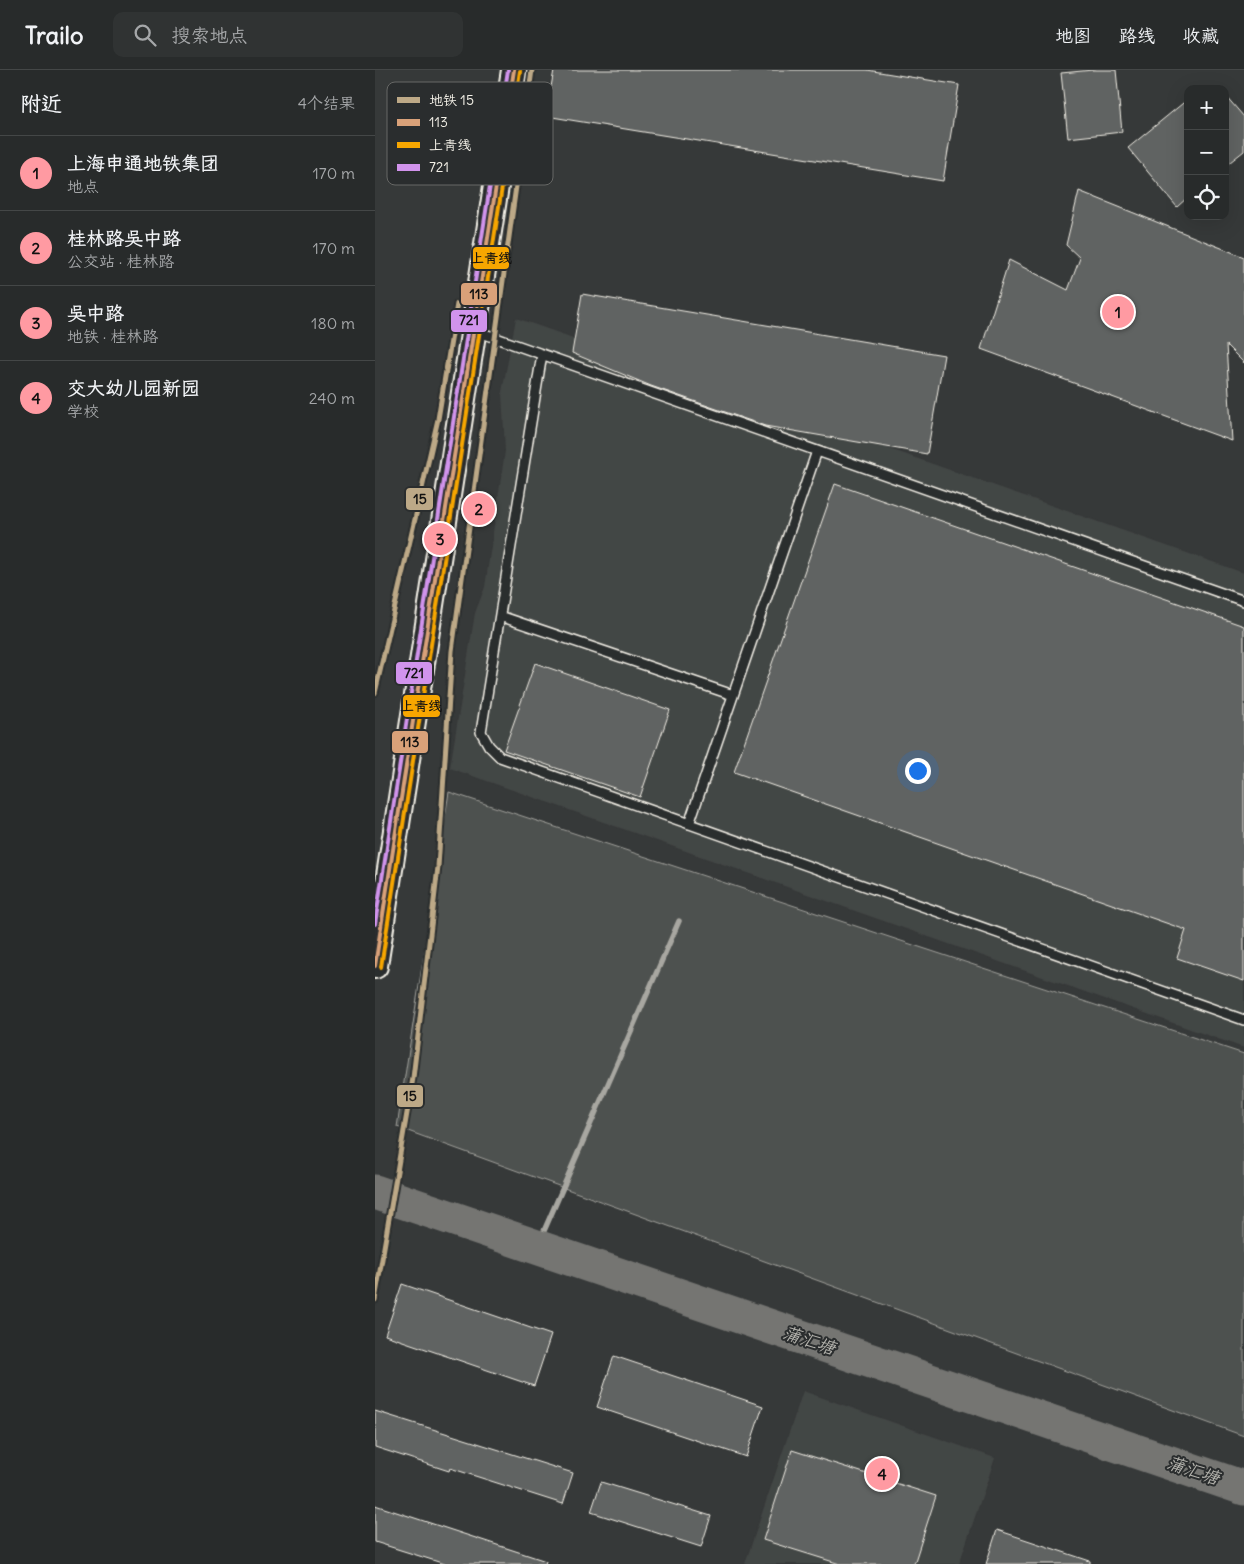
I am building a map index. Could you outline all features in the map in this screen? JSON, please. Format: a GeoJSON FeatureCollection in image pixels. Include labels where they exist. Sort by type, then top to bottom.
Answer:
{"type":"FeatureCollection","features":[{"type":"Feature","properties":{"kind":"main road"},"geometry":{"type":"LineString","coordinates":[[375,966],[409,734],[497,185]]}},
{"type":"Feature","properties":{"kind":"lane"},"geometry":{"type":"LineString","coordinates":[[475,330],[1244,601]]}},
{"type":"Feature","properties":{"kind":"lane"},"geometry":{"type":"LineString","coordinates":[[542,354],[481,732],[489,746],[500,757],[1244,1020]]}},
{"type":"Feature","properties":{"kind":"lane"},"geometry":{"type":"LineString","coordinates":[[689,824],[817,451]]}},
{"type":"Feature","properties":{"kind":"lane"},"geometry":{"type":"LineString","coordinates":[[500,616],[733,695]]}},
{"type":"Feature","properties":{"kind":"shaded area"},"geometry":{"type":"Polygon","coordinates":[[[516,318],[1244,573],[1244,1048],[450,768],[475,613],[485,587],[505,451],[502,392],[516,318]]]}},
{"type":"Feature","properties":{"kind":"shaded area"},"geometry":{"type":"Polygon","coordinates":[[[449,792],[1244,1054],[1244,1436],[397,1127],[449,792]]]}},
{"type":"Feature","properties":{"kind":"shaded area"},"geometry":{"type":"Polygon","coordinates":[[[803,1391],[995,1458],[959,1564],[745,1564],[803,1391]]]}},
{"type":"Feature","properties":{"kind":"building"},"geometry":{"type":"Polygon","coordinates":[[[554,70],[867,70],[959,85],[943,181],[553,117],[552,82],[554,70]]]}},
{"type":"Feature","properties":{"kind":"building"},"geometry":{"type":"Polygon","coordinates":[[[1116,70],[1122,132],[1068,138],[1061,73],[1116,70]]]}},
{"type":"Feature","properties":{"kind":"building"},"geometry":{"type":"Polygon","coordinates":[[[1229,100],[1244,117],[1244,151],[1229,163],[1229,100]]]}},
{"type":"Feature","properties":{"kind":"building"},"geometry":{"type":"Polygon","coordinates":[[[1184,102],[1184,201],[1177,207],[1128,148],[1184,102]]]}},
{"type":"Feature","properties":{"kind":"building"},"geometry":{"type":"Polygon","coordinates":[[[1079,191],[1244,257],[1244,363],[1226,345],[1232,441],[981,349],[1009,260],[1068,290],[1080,258],[1066,245],[1079,191]]]}},
{"type":"Feature","properties":{"kind":"building"},"geometry":{"type":"Polygon","coordinates":[[[582,294],[944,355],[927,454],[765,426],[651,386],[572,353],[582,294]]]}},
{"type":"Feature","properties":{"kind":"building"},"geometry":{"type":"Polygon","coordinates":[[[835,484],[1244,626],[1244,981],[1177,958],[1186,930],[734,772],[835,484]]]}},
{"type":"Feature","properties":{"kind":"building"},"geometry":{"type":"Polygon","coordinates":[[[535,663],[670,710],[640,797],[504,750],[535,663]]]}},
{"type":"Feature","properties":{"kind":"building"},"geometry":{"type":"Polygon","coordinates":[[[402,1284],[551,1335],[534,1386],[385,1335],[402,1284]]]}},
{"type":"Feature","properties":{"kind":"building"},"geometry":{"type":"Polygon","coordinates":[[[614,1356],[763,1406],[746,1457],[597,1407],[614,1356]]]}},
{"type":"Feature","properties":{"kind":"building"},"geometry":{"type":"Polygon","coordinates":[[[375,1411],[573,1473],[563,1504],[450,1468],[449,1471],[375,1447],[375,1411]]]}},
{"type":"Feature","properties":{"kind":"building"},"geometry":{"type":"Polygon","coordinates":[[[792,1450],[936,1496],[914,1564],[840,1564],[763,1540],[792,1450]]]}},
{"type":"Feature","properties":{"kind":"building"},"geometry":{"type":"Polygon","coordinates":[[[601,1482],[711,1516],[701,1547],[591,1512],[601,1482]]]}},
{"type":"Feature","properties":{"kind":"building"},"geometry":{"type":"Polygon","coordinates":[[[375,1505],[546,1561],[545,1564],[445,1564],[375,1542],[375,1505]]]}},
{"type":"Feature","properties":{"kind":"building"},"geometry":{"type":"Polygon","coordinates":[[[997,1530],[1090,1561],[1090,1564],[986,1564],[997,1530]]]}},
{"type":"Feature","properties":{"kind":"waterway"},"geometry":{"type":"LineString","coordinates":[[537,1247],[679,921]]}},
{"type":"Feature","properties":{"kind":"waterway","name":"蒲汇塘"},"geometry":{"type":"LineString","coordinates":[[375,1192],[1244,1488]]}},
{"type":"Feature","properties":{"kind":"metro line","name":"15"},"geometry":{"type":"LineString","coordinates":[[530,82],[532,70]]}},
{"type":"Feature","properties":{"kind":"metro line","name":"15"},"geometry":{"type":"LineString","coordinates":[[375,1300],[413,1078],[438,867],[452,651],[516,185]]}},
{"type":"Feature","properties":{"kind":"metro line","name":"15"},"geometry":{"type":"LineString","coordinates":[[375,693],[438,419],[457,304]]}},
{"type":"Feature","properties":{"kind":"transit line","name":"721"},"geometry":{"type":"LineString","coordinates":[[506,82],[508,70]]}},
{"type":"Feature","properties":{"kind":"transit line","name":"113"},"geometry":{"type":"LineString","coordinates":[[512,82],[514,70]]}},
{"type":"Feature","properties":{"kind":"transit line","name":"上青线"},"geometry":{"type":"LineString","coordinates":[[518,82],[520,71]]}},
{"type":"Feature","properties":{"kind":"transit line","name":"721"},"geometry":{"type":"LineString","coordinates":[[375,924],[490,185]]}},
{"type":"Feature","properties":{"kind":"transit line","name":"113"},"geometry":{"type":"LineString","coordinates":[[375,966],[496,185]]}},
{"type":"Feature","properties":{"kind":"transit line","name":"上青线"},"geometry":{"type":"LineString","coordinates":[[381,967],[502,185]]}},
{"type":"Feature","properties":{"kind":"place","name":"上海申通地铁集团"},"geometry":{"type":"Point","coordinates":[1118,312]}},
{"type":"Feature","properties":{"kind":"place","name":"桂林路吴中路"},"geometry":{"type":"Point","coordinates":[479,509]}},
{"type":"Feature","properties":{"kind":"place","name":"吴中路"},"geometry":{"type":"Point","coordinates":[440,539]}},
{"type":"Feature","properties":{"kind":"place","name":"交大幼儿园新园"},"geometry":{"type":"Point","coordinates":[882,1474]}}]}
